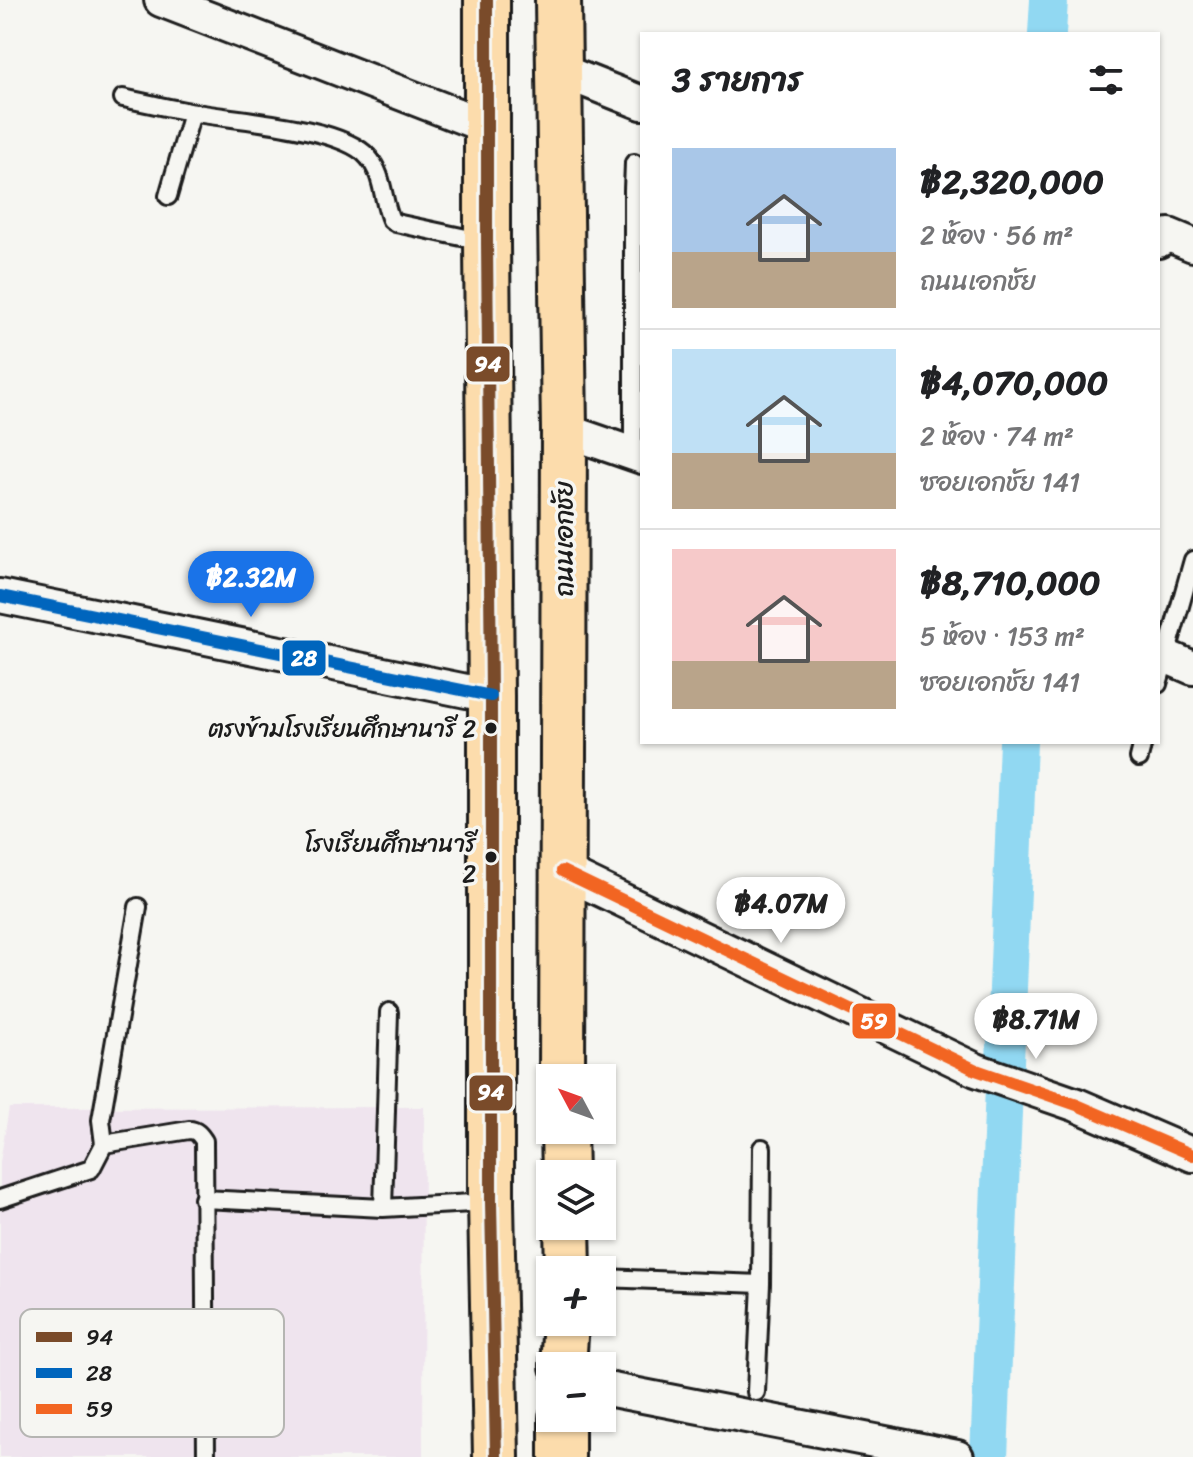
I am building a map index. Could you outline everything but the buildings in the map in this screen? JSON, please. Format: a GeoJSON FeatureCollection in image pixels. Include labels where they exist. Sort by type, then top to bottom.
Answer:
{"type":"FeatureCollection","features":[{"type":"Feature","properties":{"kind":"main road"},"geometry":{"type":"LineString","coordinates":[[487,0],[491,1202],[496,1457]]}},
{"type":"Feature","properties":{"kind":"main road","name":"ถนนเอกชัย"},"geometry":{"type":"LineString","coordinates":[[558,0],[564,430],[562,1064]]}},
{"type":"Feature","properties":{"kind":"main road"},"geometry":{"type":"LineString","coordinates":[[562,1432],[562,1457]]}},
{"type":"Feature","properties":{"kind":"street"},"geometry":{"type":"LineString","coordinates":[[161,0],[488,127]]}},
{"type":"Feature","properties":{"kind":"street"},"geometry":{"type":"LineString","coordinates":[[559,70],[640,102]]}},
{"type":"Feature","properties":{"kind":"street"},"geometry":{"type":"LineString","coordinates":[[1160,240],[1169,235],[1193,245]]}},
{"type":"Feature","properties":{"kind":"street"},"geometry":{"type":"LineString","coordinates":[[564,430],[638,455]]}},
{"type":"Feature","properties":{"kind":"street"},"geometry":{"type":"LineString","coordinates":[[0,596],[491,696]]}},
{"type":"Feature","properties":{"kind":"street"},"geometry":{"type":"LineString","coordinates":[[562,871],[976,1070],[1077,1105],[1193,1155]]}},
{"type":"Feature","properties":{"kind":"street"},"geometry":{"type":"LineString","coordinates":[[616,1391],[957,1457]]}},
{"type":"Feature","properties":{"kind":"lane"},"geometry":{"type":"LineString","coordinates":[[123,98],[192,113],[321,132],[360,149],[374,167],[391,220],[487,243]]}},
{"type":"Feature","properties":{"kind":"lane"},"geometry":{"type":"LineString","coordinates":[[168,196],[192,113]]}},
{"type":"Feature","properties":{"kind":"lane"},"geometry":{"type":"LineString","coordinates":[[634,163],[638,455]]}},
{"type":"Feature","properties":{"kind":"lane"},"geometry":{"type":"LineString","coordinates":[[1168,665],[1193,560]]}},
{"type":"Feature","properties":{"kind":"lane"},"geometry":{"type":"LineString","coordinates":[[0,1199],[91,1169],[104,1144],[101,1120],[138,907]]}},
{"type":"Feature","properties":{"kind":"lane"},"geometry":{"type":"LineString","coordinates":[[383,1208],[389,1012]]}},
{"type":"Feature","properties":{"kind":"lane"},"geometry":{"type":"LineString","coordinates":[[104,1144],[194,1130],[204,1141],[204,1309]]}},
{"type":"Feature","properties":{"kind":"lane"},"geometry":{"type":"LineString","coordinates":[[756,1392],[762,1148]]}},
{"type":"Feature","properties":{"kind":"lane"},"geometry":{"type":"LineString","coordinates":[[203,1199],[383,1208],[491,1202]]}},
{"type":"Feature","properties":{"kind":"lane"},"geometry":{"type":"LineString","coordinates":[[616,1279],[761,1284]]}},
{"type":"Feature","properties":{"kind":"lane"},"geometry":{"type":"LineString","coordinates":[[206,1437],[206,1457]]}},
{"type":"Feature","properties":{"kind":"shaded area"},"geometry":{"type":"Polygon","coordinates":[[[424,1107],[423,1457],[0,1457],[0,1162],[9,1108],[424,1107]]]}},
{"type":"Feature","properties":{"kind":"waterway"},"geometry":{"type":"LineString","coordinates":[[1047,32],[1049,0]]}},
{"type":"Feature","properties":{"kind":"waterway"},"geometry":{"type":"LineString","coordinates":[[989,1457],[1018,744]]}},
{"type":"Feature","properties":{"kind":"transit line","name":"94"},"geometry":{"type":"LineString","coordinates":[[487,0],[491,1202],[496,1457]]}},
{"type":"Feature","properties":{"kind":"transit line","name":"28"},"geometry":{"type":"LineString","coordinates":[[0,596],[491,696]]}},
{"type":"Feature","properties":{"kind":"transit line","name":"59"},"geometry":{"type":"LineString","coordinates":[[562,871],[976,1070],[1077,1105],[1193,1155]]}},
{"type":"Feature","properties":{"kind":"place","name":"ตรงข้ามโรงเรียนศึกษานารี 2"},"geometry":{"type":"Point","coordinates":[491,728]}},
{"type":"Feature","properties":{"kind":"place","name":"โรงเรียนศึกษานารี 2"},"geometry":{"type":"Point","coordinates":[491,857]}}]}
